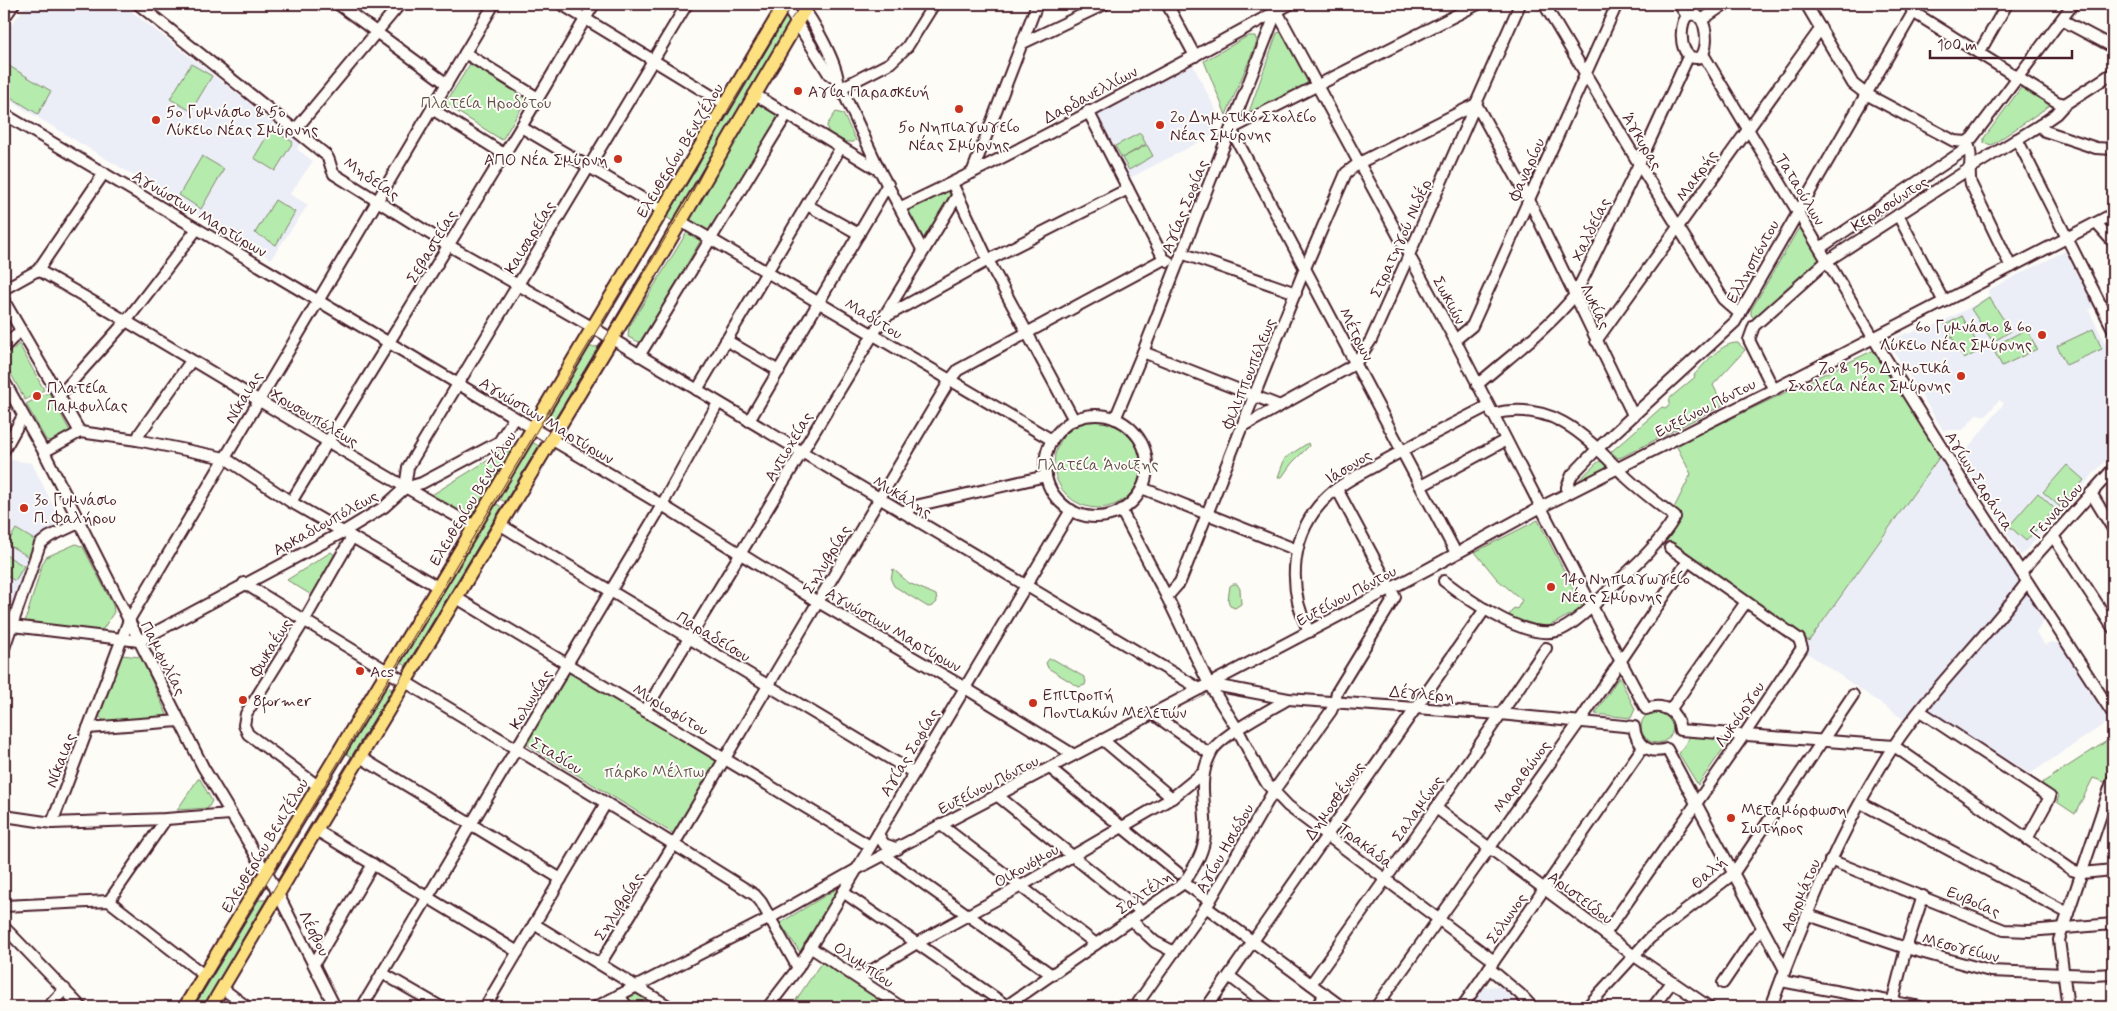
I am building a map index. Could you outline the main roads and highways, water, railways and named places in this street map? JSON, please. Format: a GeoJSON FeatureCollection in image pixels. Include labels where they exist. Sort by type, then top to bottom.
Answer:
{"type":"FeatureCollection","features":[{"type":"Feature","properties":{"kind":"main road","name":"Ελευθερίου Βενιζέλου"},"geometry":{"type":"LineString","coordinates":[[185,1007],[438,587],[785,4]]}},
{"type":"Feature","properties":{"kind":"main road"},"geometry":{"type":"LineString","coordinates":[[217,1000],[278,893],[612,339],[804,6]]}},
{"type":"Feature","properties":{"kind":"tram line"},"geometry":{"type":"LineString","coordinates":[[192,1007],[597,330],[698,166],[731,105],[793,4]]}},
{"type":"Feature","properties":{"kind":"tram line"},"geometry":{"type":"LineString","coordinates":[[791,19],[802,4]]}},
{"type":"Feature","properties":{"kind":"tram line"},"geometry":{"type":"LineString","coordinates":[[203,1007],[687,202],[709,160]]}},
{"type":"Feature","properties":{"kind":"place","name":"Αγία Παρασκευή"},"geometry":{"type":"Point","coordinates":[798,91]}},
{"type":"Feature","properties":{"kind":"place","name":"5ο Νηπιαγωγείο Νέας Σμύρνης"},"geometry":{"type":"Point","coordinates":[959,109]}},
{"type":"Feature","properties":{"kind":"place","name":"5ο Γυμνάσιο & 5ο Λύκειο Νέας Σμύρνης"},"geometry":{"type":"Point","coordinates":[156,120]}},
{"type":"Feature","properties":{"kind":"place","name":"2ο Δημοτικό Σχολείο Νέας Σμύρνης"},"geometry":{"type":"Point","coordinates":[1160,125]}},
{"type":"Feature","properties":{"kind":"place","name":"ΑΠΟ Νέα Σμύρνη"},"geometry":{"type":"Point","coordinates":[618,159]}},
{"type":"Feature","properties":{"kind":"place","name":"6ο Γυμνάσιο & 6ο Λύκειο Νέας Σμύρνης"},"geometry":{"type":"Point","coordinates":[2042,335]}},
{"type":"Feature","properties":{"kind":"place","name":"7ο & 15ο Δημοτικά Σχολεία Νέας Σμύρνης"},"geometry":{"type":"Point","coordinates":[1961,376]}},
{"type":"Feature","properties":{"kind":"place","name":"Πλατεία Παμφυλίας"},"geometry":{"type":"Point","coordinates":[37,396]}},
{"type":"Feature","properties":{"kind":"place","name":"3ο Γυμνάσιο Π. Φαλήρου"},"geometry":{"type":"Point","coordinates":[24,508]}},
{"type":"Feature","properties":{"kind":"place","name":"14ο Νηπιαγωγείο Νέας Σμύρνης"},"geometry":{"type":"Point","coordinates":[1551,587]}},
{"type":"Feature","properties":{"kind":"place","name":"Acs"},"geometry":{"type":"Point","coordinates":[360,671]}},
{"type":"Feature","properties":{"kind":"place","name":"8former"},"geometry":{"type":"Point","coordinates":[243,700]}},
{"type":"Feature","properties":{"kind":"place","name":"Επιτροπή Ποντιακών Μελετών"},"geometry":{"type":"Point","coordinates":[1033,703]}},
{"type":"Feature","properties":{"kind":"place","name":"Μεταμόρφωση Σωτήρος"},"geometry":{"type":"Point","coordinates":[1731,818]}},
{"type":"Feature","properties":{"kind":"park label","name":"Πλατεία Ηροδότου"},"geometry":{"type":"Point","coordinates":[486,102]}},
{"type":"Feature","properties":{"kind":"park label","name":"Πλατεία Άνοιξης"},"geometry":{"type":"Point","coordinates":[1098,464]}},
{"type":"Feature","properties":{"kind":"park label","name":"πάρκο Μέλπω"},"geometry":{"type":"Point","coordinates":[654,771]}}]}
